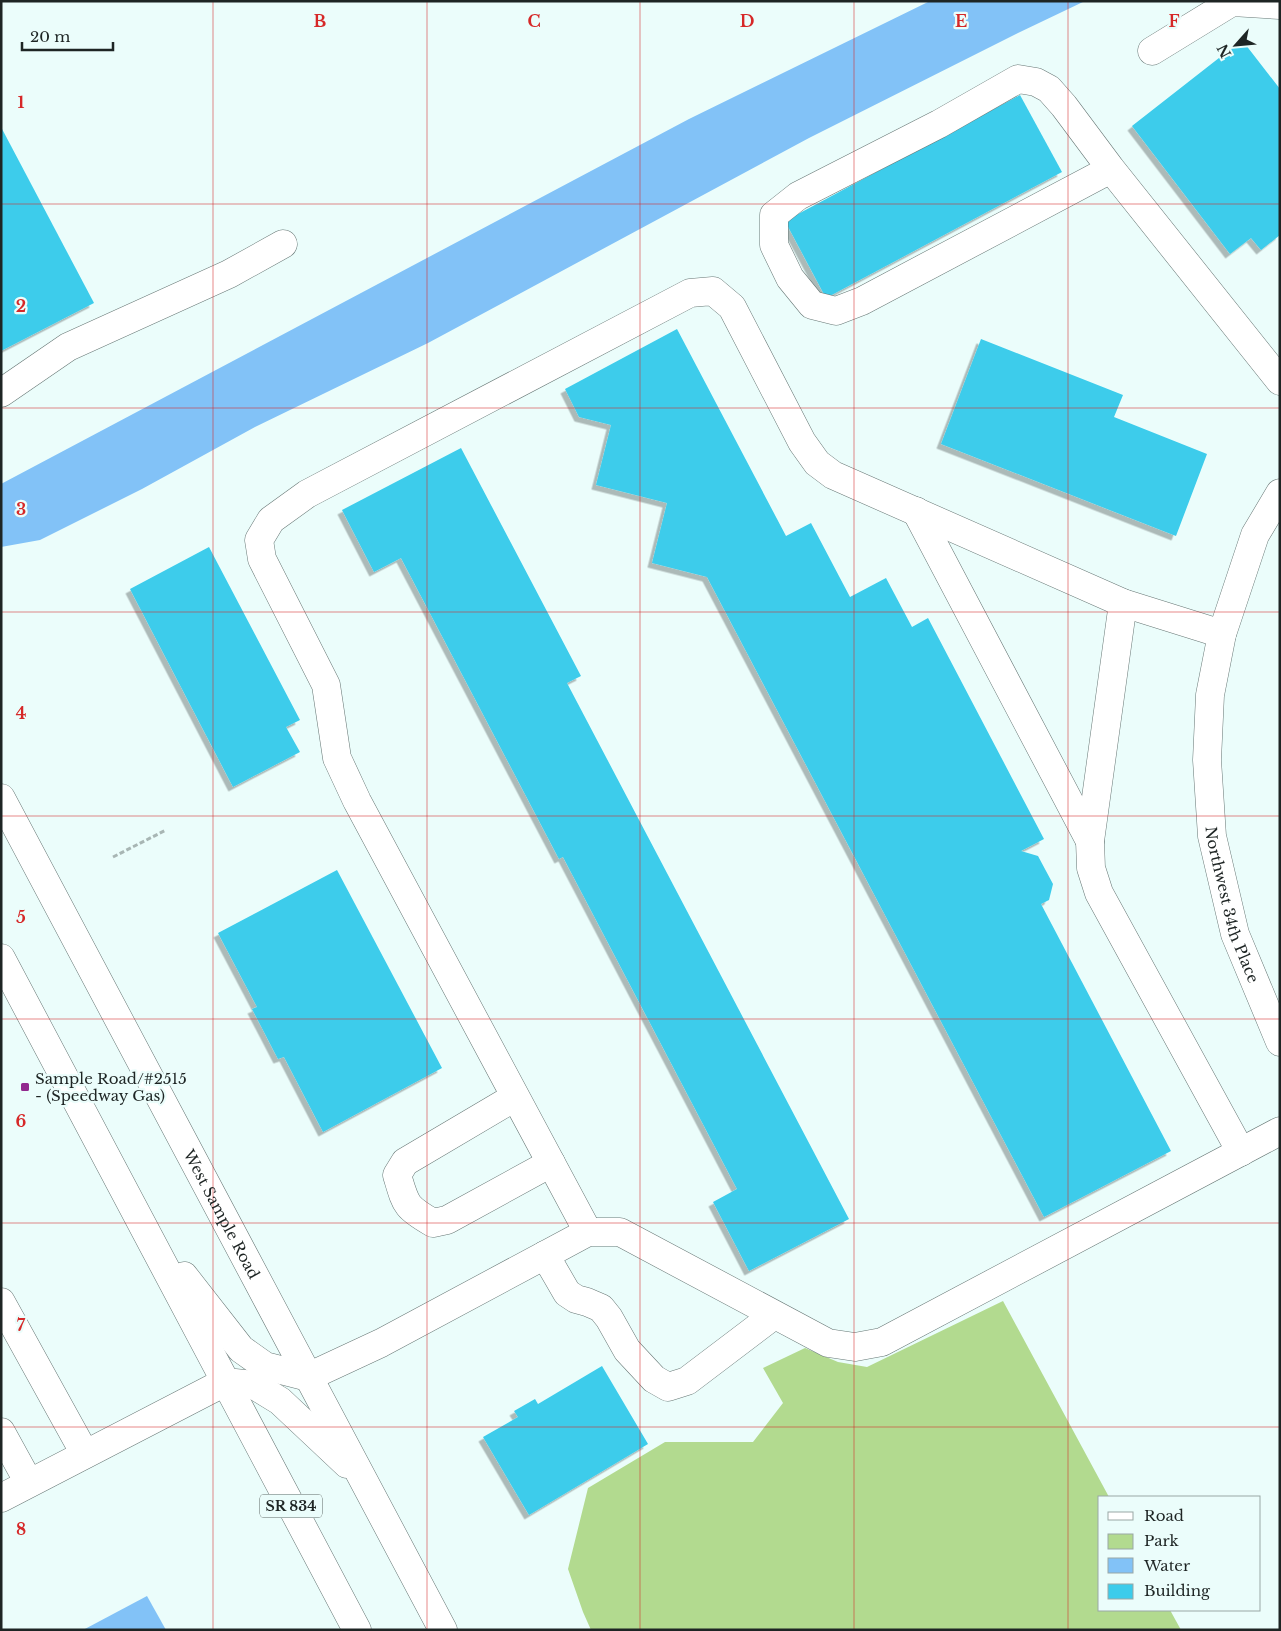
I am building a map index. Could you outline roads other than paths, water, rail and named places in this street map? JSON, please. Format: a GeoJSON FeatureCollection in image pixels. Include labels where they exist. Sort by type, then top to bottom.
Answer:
{"type":"FeatureCollection","features":[{"type":"Feature","properties":{"kind":"main road"},"geometry":{"type":"LineString","coordinates":[[1152,52],[1232,2],[1280,5]]}},
{"type":"Feature","properties":{"kind":"main road"},"geometry":{"type":"LineString","coordinates":[[1111,170],[862,301],[836,311],[812,305],[790,278],[774,245],[774,215],[798,196],[939,124],[1018,79],[1036,82],[1049,89],[1064,106],[1111,170],[1280,382]]}},
{"type":"Feature","properties":{"kind":"main road"},"geometry":{"type":"LineString","coordinates":[[1,392],[68,347],[229,274],[284,244]]}},
{"type":"Feature","properties":{"kind":"main road"},"geometry":{"type":"LineString","coordinates":[[588,1232],[357,801],[337,758],[326,685],[262,560],[259,540],[271,520],[307,494],[690,293],[713,290],[732,308],[802,442],[817,463],[833,475],[1123,603],[1222,634]]}},
{"type":"Feature","properties":{"kind":"main road","name":"Northwest 34th Place"},"geometry":{"type":"LineString","coordinates":[[1280,493],[1255,535],[1222,634],[1210,695],[1207,760],[1212,836],[1235,934],[1280,1042]]}},
{"type":"Feature","properties":{"kind":"main road"},"geometry":{"type":"LineString","coordinates":[[916,511],[1090,841]]}},
{"type":"Feature","properties":{"kind":"main road"},"geometry":{"type":"LineString","coordinates":[[1123,603],[1090,841],[1092,868],[1099,892],[1241,1152]]}},
{"type":"Feature","properties":{"kind":"main road","name":"West Sample Road"},"geometry":{"type":"LineString","coordinates":[[1,798],[443,1630]]}},
{"type":"Feature","properties":{"kind":"main road","name":"SR 834"},"geometry":{"type":"LineString","coordinates":[[1,958],[357,1630]]}},
{"type":"Feature","properties":{"kind":"main road"},"geometry":{"type":"LineString","coordinates":[[515,1097],[406,1162],[397,1175],[405,1202],[415,1212],[433,1223],[447,1220],[551,1163]]}},
{"type":"Feature","properties":{"kind":"main road"},"geometry":{"type":"LineString","coordinates":[[142,1222],[241,1349],[265,1366],[308,1377],[381,1343],[588,1232],[620,1232],[828,1343],[855,1347],[882,1342],[1280,1132]]}},
{"type":"Feature","properties":{"kind":"main road"},"geometry":{"type":"LineString","coordinates":[[545,1255],[567,1293],[576,1299],[601,1308],[628,1350],[654,1379],[668,1387],[687,1381],[774,1315]]}},
{"type":"Feature","properties":{"kind":"main road"},"geometry":{"type":"LineString","coordinates":[[1,1302],[85,1454]]}},
{"type":"Feature","properties":{"kind":"main road"},"geometry":{"type":"LineString","coordinates":[[1,1498],[225,1382],[254,1385],[280,1401],[362,1478]]}},
{"type":"Feature","properties":{"kind":"main road"},"geometry":{"type":"LineString","coordinates":[[1,1432],[29,1483]]}},
{"type":"Feature","properties":{"kind":"water"},"geometry":{"type":"Polygon","coordinates":[[[930,1],[1085,1],[809,138],[428,343],[255,427],[142,489],[40,540],[1,547],[1,484],[689,119],[930,1]]]}},
{"type":"Feature","properties":{"kind":"water"},"geometry":{"type":"Polygon","coordinates":[[[147,1596],[166,1630],[83,1630],[147,1596]]]}},
{"type":"Feature","properties":{"kind":"place","name":"Sample Road/#2515 - (Speedway Gas)"},"geometry":{"type":"Point","coordinates":[25,1087]}}]}
